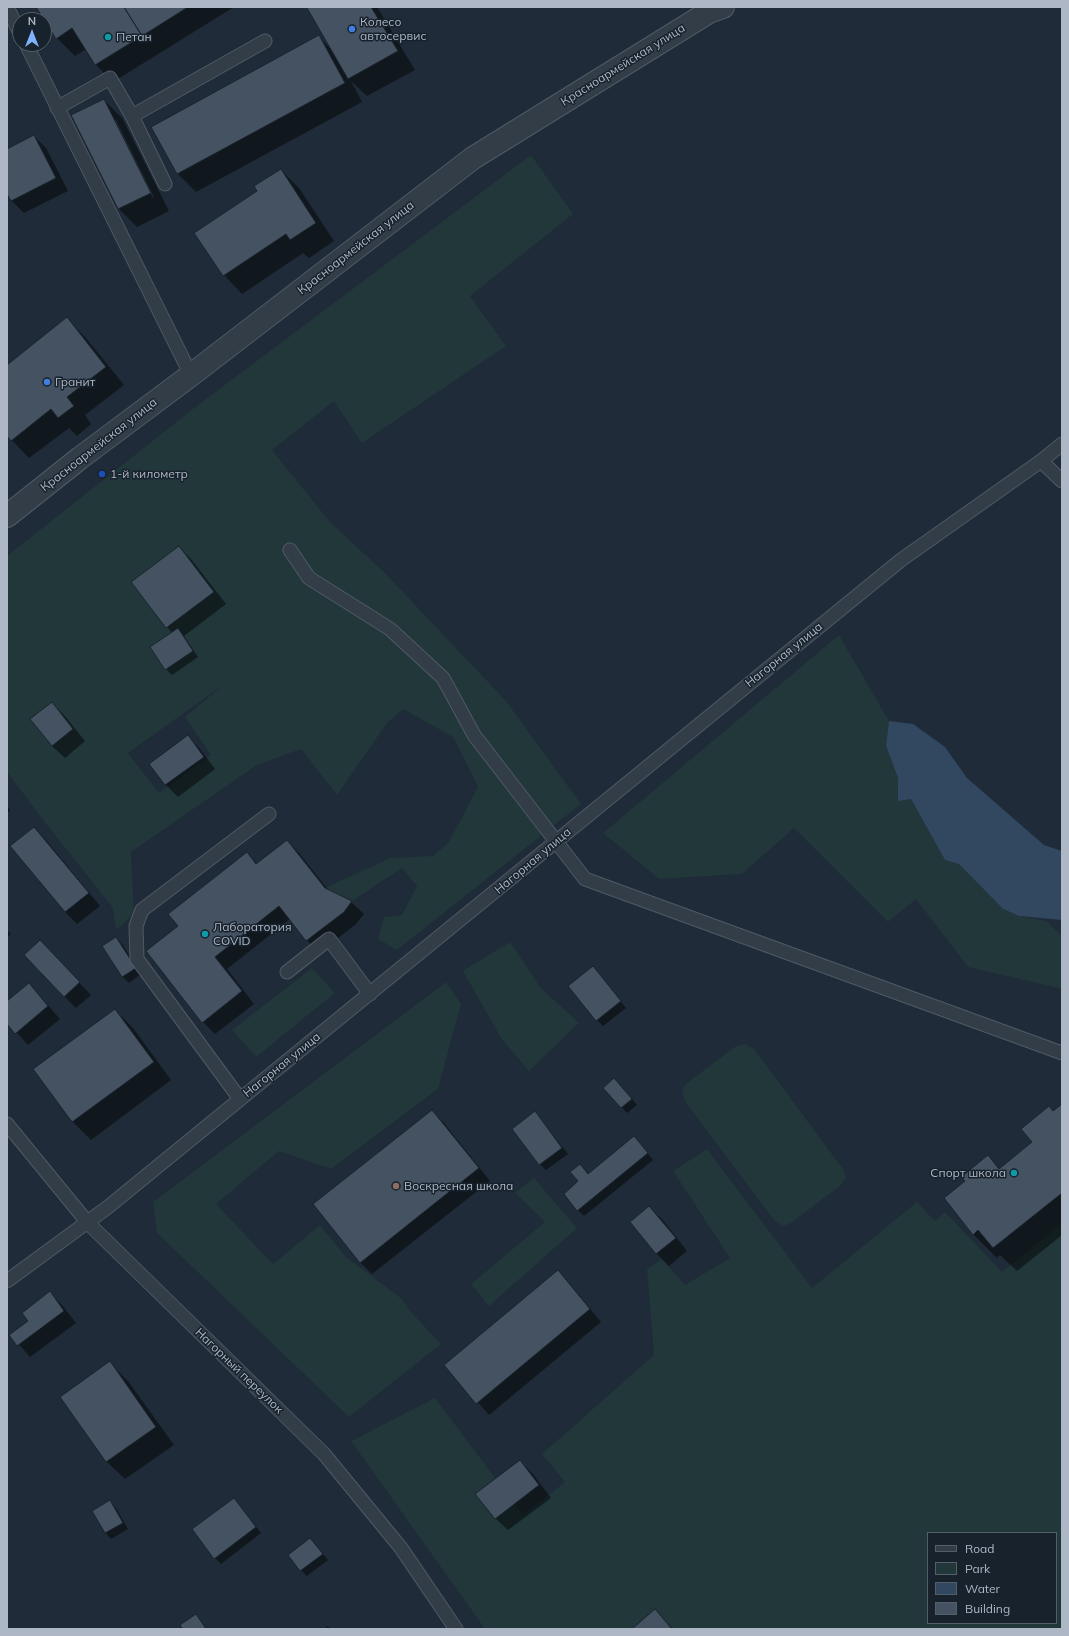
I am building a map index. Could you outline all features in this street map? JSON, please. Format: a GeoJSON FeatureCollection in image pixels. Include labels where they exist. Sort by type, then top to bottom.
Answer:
{"type":"FeatureCollection","features":[{"type":"Feature","properties":{"kind":"street","name":"Красноармейская улица"},"geometry":{"type":"LineString","coordinates":[[7,516],[80,458],[190,376],[473,158],[712,9]]}},
{"type":"Feature","properties":{"kind":"lane"},"geometry":{"type":"LineString","coordinates":[[7,7],[12,17]]}},
{"type":"Feature","properties":{"kind":"lane"},"geometry":{"type":"LineString","coordinates":[[132,116],[265,41]]}},
{"type":"Feature","properties":{"kind":"lane"},"geometry":{"type":"LineString","coordinates":[[30,52],[190,376]]}},
{"type":"Feature","properties":{"kind":"lane"},"geometry":{"type":"LineString","coordinates":[[57,108],[110,78],[132,116],[165,184]]}},
{"type":"Feature","properties":{"kind":"lane","name":"Нагорная улица"},"geometry":{"type":"LineString","coordinates":[[7,1281],[88,1223],[901,560],[1041,461],[1062,444]]}},
{"type":"Feature","properties":{"kind":"lane"},"geometry":{"type":"LineString","coordinates":[[1041,461],[1062,481]]}},
{"type":"Feature","properties":{"kind":"lane"},"geometry":{"type":"LineString","coordinates":[[290,550],[309,578],[390,629],[443,678],[474,735],[585,879],[1062,1053]]}},
{"type":"Feature","properties":{"kind":"lane"},"geometry":{"type":"LineString","coordinates":[[240,1099],[137,958],[136,926],[142,910],[268,814]]}},
{"type":"Feature","properties":{"kind":"lane"},"geometry":{"type":"LineString","coordinates":[[287,972],[329,939],[370,994]]}},
{"type":"Feature","properties":{"kind":"lane","name":"Нагорный переулок"},"geometry":{"type":"LineString","coordinates":[[7,1124],[88,1223],[324,1454],[401,1548],[456,1629]]}},
{"type":"Feature","properties":{"kind":"green space"},"geometry":{"type":"Polygon","coordinates":[[[531,155],[573,214],[470,296],[506,346],[362,443],[334,401],[272,450],[330,522],[384,572],[506,701],[581,804],[397,950],[378,939],[384,917],[402,915],[417,886],[402,868],[352,901],[325,888],[390,858],[433,856],[449,842],[478,787],[453,737],[403,709],[387,723],[337,795],[301,749],[257,765],[131,852],[134,914],[116,930],[113,908],[7,772],[7,556],[198,405],[531,155]],[[223,685],[128,753],[159,793],[211,755],[185,717],[223,685]]]}},
{"type":"Feature","properties":{"kind":"green space"},"geometry":{"type":"Polygon","coordinates":[[[839,635],[889,721],[886,746],[898,778],[898,800],[911,799],[945,860],[959,864],[1003,909],[1019,916],[1047,921],[1062,936],[1062,989],[968,967],[916,899],[888,922],[794,828],[742,874],[659,879],[603,833],[839,635]]]}},
{"type":"Feature","properties":{"kind":"green space"},"geometry":{"type":"Polygon","coordinates":[[[510,942],[541,988],[579,1023],[529,1071],[501,1038],[463,971],[510,942]]]}},
{"type":"Feature","properties":{"kind":"green space"},"geometry":{"type":"Polygon","coordinates":[[[312,968],[335,993],[256,1057],[232,1030],[312,968]]]}},
{"type":"Feature","properties":{"kind":"green space"},"geometry":{"type":"Polygon","coordinates":[[[446,982],[461,1004],[438,1089],[331,1169],[279,1151],[216,1204],[273,1264],[320,1225],[346,1257],[402,1299],[410,1311],[441,1344],[349,1417],[157,1233],[153,1202],[446,982]]]}},
{"type":"Feature","properties":{"kind":"green space"},"geometry":{"type":"Polygon","coordinates":[[[746,1044],[754,1049],[843,1169],[846,1177],[841,1185],[791,1223],[783,1226],[774,1220],[684,1100],[682,1090],[687,1083],[736,1046],[746,1044]]]}},
{"type":"Feature","properties":{"kind":"green space"},"geometry":{"type":"Polygon","coordinates":[[[707,1149],[812,1288],[917,1202],[935,1221],[945,1212],[1002,1272],[1062,1223],[1062,1629],[485,1629],[351,1441],[435,1398],[523,1515],[565,1482],[542,1454],[654,1355],[647,1269],[662,1259],[685,1285],[730,1258],[673,1171],[707,1149]]]}},
{"type":"Feature","properties":{"kind":"green space"},"geometry":{"type":"Polygon","coordinates":[[[534,1178],[577,1228],[489,1306],[471,1284],[545,1222],[515,1193],[534,1178]]]}},
{"type":"Feature","properties":{"kind":"water"},"geometry":{"type":"Polygon","coordinates":[[[889,721],[913,724],[945,747],[967,778],[1044,845],[1062,851],[1062,920],[1019,916],[1003,909],[959,864],[945,860],[911,799],[898,801],[898,778],[886,746],[889,721]]]}},
{"type":"Feature","properties":{"kind":"building","name":"Петан"},"geometry":{"type":"Polygon","coordinates":[[[36,7],[124,7],[142,36],[95,65],[72,28],[56,39],[52,33],[52,12],[39,12],[36,7]]]}},
{"type":"Feature","properties":{"kind":"building"},"geometry":{"type":"Polygon","coordinates":[[[124,7],[188,7],[142,36],[124,7]]]}},
{"type":"Feature","properties":{"kind":"building","name":"Колесо автосервис"},"geometry":{"type":"Polygon","coordinates":[[[371,7],[398,51],[348,79],[307,8],[371,7]]]}},
{"type":"Feature","properties":{"kind":"building"},"geometry":{"type":"Polygon","coordinates":[[[319,35],[345,83],[177,174],[151,127],[319,35]]]}},
{"type":"Feature","properties":{"kind":"building"},"geometry":{"type":"Polygon","coordinates":[[[104,99],[151,193],[118,209],[71,115],[104,99]]]}},
{"type":"Feature","properties":{"kind":"building"},"geometry":{"type":"Polygon","coordinates":[[[34,135],[56,178],[11,201],[7,194],[7,149],[34,135]]]}},
{"type":"Feature","properties":{"kind":"building"},"geometry":{"type":"Polygon","coordinates":[[[281,169],[316,223],[290,240],[286,234],[223,276],[194,233],[257,191],[254,186],[281,169]]]}},
{"type":"Feature","properties":{"kind":"building","name":"Гранит"},"geometry":{"type":"Polygon","coordinates":[[[67,317],[106,367],[67,397],[74,406],[58,418],[51,409],[11,441],[7,436],[7,365],[67,317]]]}},
{"type":"Feature","properties":{"kind":"building"},"geometry":{"type":"Polygon","coordinates":[[[179,546],[214,592],[166,628],[131,582],[179,546]]]}},
{"type":"Feature","properties":{"kind":"building"},"geometry":{"type":"Polygon","coordinates":[[[178,628],[193,651],[165,670],[150,647],[178,628]]]}},
{"type":"Feature","properties":{"kind":"building"},"geometry":{"type":"Polygon","coordinates":[[[52,702],[73,729],[52,746],[30,719],[52,702]]]}},
{"type":"Feature","properties":{"kind":"building"},"geometry":{"type":"Polygon","coordinates":[[[188,735],[204,757],[165,785],[149,764],[188,735]]]}},
{"type":"Feature","properties":{"kind":"building"},"geometry":{"type":"Polygon","coordinates":[[[34,827],[89,893],[65,912],[10,846],[34,827]]]}},
{"type":"Feature","properties":{"kind":"building","name":"Лаборатория COVID"},"geometry":{"type":"Polygon","coordinates":[[[287,840],[325,888],[352,901],[344,912],[306,941],[279,906],[215,957],[242,991],[202,1023],[146,951],[178,926],[168,914],[247,852],[256,864],[287,840]]]}},
{"type":"Feature","properties":{"kind":"building"},"geometry":{"type":"Polygon","coordinates":[[[116,937],[136,968],[122,977],[102,946],[116,937]]]}},
{"type":"Feature","properties":{"kind":"building"},"geometry":{"type":"Polygon","coordinates":[[[40,940],[80,982],[64,997],[24,955],[40,940]]]}},
{"type":"Feature","properties":{"kind":"building"},"geometry":{"type":"Polygon","coordinates":[[[593,966],[621,1001],[596,1021],[568,986],[593,966]]]}},
{"type":"Feature","properties":{"kind":"building"},"geometry":{"type":"Polygon","coordinates":[[[29,983],[48,1006],[15,1034],[7,1024],[7,1001],[29,983]]]}},
{"type":"Feature","properties":{"kind":"building"},"geometry":{"type":"Polygon","coordinates":[[[115,1009],[154,1062],[72,1122],[33,1069],[115,1009]]]}},
{"type":"Feature","properties":{"kind":"building"},"geometry":{"type":"Polygon","coordinates":[[[614,1078],[632,1099],[621,1108],[603,1088],[614,1078]]]}},
{"type":"Feature","properties":{"kind":"building","name":"Спорт школа"},"geometry":{"type":"Polygon","coordinates":[[[1062,1104],[1062,1193],[993,1248],[978,1230],[973,1235],[944,1198],[965,1181],[961,1177],[988,1155],[999,1169],[1032,1142],[1021,1129],[1049,1106],[1053,1111],[1062,1104]]]}},
{"type":"Feature","properties":{"kind":"building","name":"Воскресная школа"},"geometry":{"type":"Polygon","coordinates":[[[432,1110],[479,1168],[360,1263],[313,1204],[432,1110]]]}},
{"type":"Feature","properties":{"kind":"building"},"geometry":{"type":"Polygon","coordinates":[[[535,1111],[562,1148],[539,1165],[512,1129],[535,1111]]]}},
{"type":"Feature","properties":{"kind":"building"},"geometry":{"type":"Polygon","coordinates":[[[634,1136],[648,1153],[577,1211],[564,1194],[578,1181],[570,1172],[580,1164],[588,1174],[634,1136]]]}},
{"type":"Feature","properties":{"kind":"building"},"geometry":{"type":"Polygon","coordinates":[[[649,1206],[676,1238],[656,1254],[630,1222],[649,1206]]]}},
{"type":"Feature","properties":{"kind":"building"},"geometry":{"type":"Polygon","coordinates":[[[558,1270],[590,1309],[476,1404],[444,1365],[558,1270]]]}},
{"type":"Feature","properties":{"kind":"building"},"geometry":{"type":"Polygon","coordinates":[[[50,1291],[64,1311],[17,1346],[9,1335],[28,1321],[22,1313],[50,1291]]]}},
{"type":"Feature","properties":{"kind":"building"},"geometry":{"type":"Polygon","coordinates":[[[110,1361],[156,1427],[106,1462],[60,1397],[110,1361]]]}},
{"type":"Feature","properties":{"kind":"building"},"geometry":{"type":"Polygon","coordinates":[[[520,1460],[539,1485],[495,1519],[475,1494],[520,1460]]]}},
{"type":"Feature","properties":{"kind":"building"},"geometry":{"type":"Polygon","coordinates":[[[234,1498],[256,1527],[214,1559],[192,1529],[234,1498]]]}},
{"type":"Feature","properties":{"kind":"building"},"geometry":{"type":"Polygon","coordinates":[[[110,1500],[123,1523],[105,1533],[92,1511],[110,1500]]]}},
{"type":"Feature","properties":{"kind":"building"},"geometry":{"type":"Polygon","coordinates":[[[310,1538],[323,1554],[300,1571],[288,1555],[310,1538]]]}},
{"type":"Feature","properties":{"kind":"building"},"geometry":{"type":"Polygon","coordinates":[[[655,1609],[672,1629],[632,1629],[655,1609]]]}},
{"type":"Feature","properties":{"kind":"building"},"geometry":{"type":"Polygon","coordinates":[[[196,1614],[206,1629],[183,1629],[180,1625],[196,1614]]]}},
{"type":"Feature","properties":{"kind":"place","name":"Колесо автосервис"},"geometry":{"type":"Point","coordinates":[352,29]}},
{"type":"Feature","properties":{"kind":"place","name":"Петан"},"geometry":{"type":"Point","coordinates":[108,37]}},
{"type":"Feature","properties":{"kind":"place","name":"Гранит"},"geometry":{"type":"Point","coordinates":[47,382]}},
{"type":"Feature","properties":{"kind":"place","name":"1-й километр"},"geometry":{"type":"Point","coordinates":[102,474]}},
{"type":"Feature","properties":{"kind":"place","name":"Лаборатория COVID"},"geometry":{"type":"Point","coordinates":[205,934]}},
{"type":"Feature","properties":{"kind":"place","name":"Спорт школа"},"geometry":{"type":"Point","coordinates":[1014,1173]}},
{"type":"Feature","properties":{"kind":"place","name":"Воскресная школа"},"geometry":{"type":"Point","coordinates":[396,1186]}}]}
